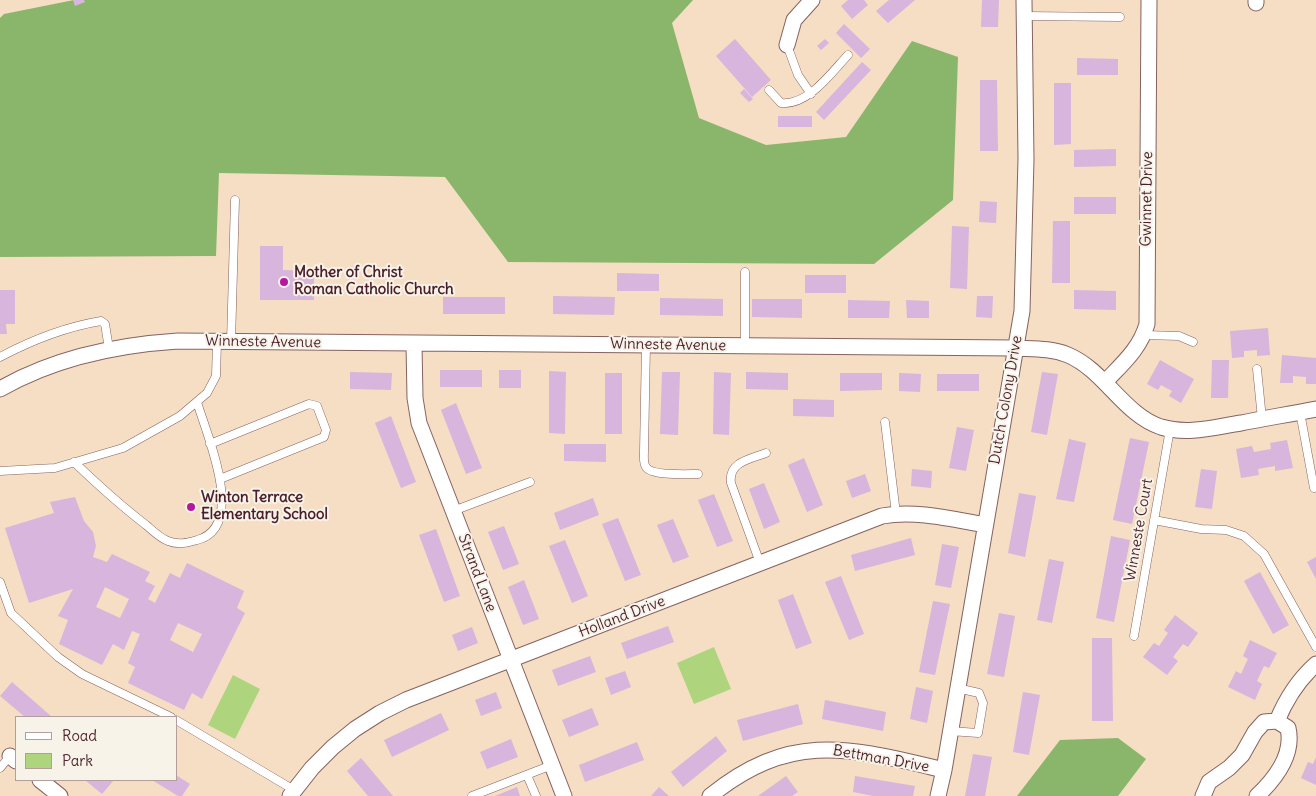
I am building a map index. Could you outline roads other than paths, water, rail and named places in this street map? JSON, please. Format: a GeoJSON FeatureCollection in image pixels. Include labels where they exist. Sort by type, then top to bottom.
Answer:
{"type":"FeatureCollection","features":[{"type":"Feature","properties":{"kind":"street"},"geometry":{"type":"LineString","coordinates":[[787,45],[794,20],[812,0]]}},
{"type":"Feature","properties":{"kind":"street","name":"Dutch Colony Drive"},"geometry":{"type":"LineString","coordinates":[[938,796],[1022,311],[1026,159],[1024,0]]}},
{"type":"Feature","properties":{"kind":"street","name":"Gwinnet Drive"},"geometry":{"type":"LineString","coordinates":[[1105,382],[1133,353],[1144,335],[1148,314],[1146,264],[1149,0]]}},
{"type":"Feature","properties":{"kind":"street","name":"Winneste Avenue"},"geometry":{"type":"LineString","coordinates":[[0,389],[45,368],[109,349],[178,341],[1015,348],[1045,349],[1069,355],[1105,382],[1143,419],[1170,429],[1195,431],[1316,410]]}},
{"type":"Feature","properties":{"kind":"street","name":"Strand Lane"},"geometry":{"type":"LineString","coordinates":[[414,344],[414,398],[419,423],[564,796]]}},
{"type":"Feature","properties":{"kind":"street","name":"Holland Drive"},"geometry":{"type":"LineString","coordinates":[[292,793],[312,768],[333,748],[356,729],[380,714],[406,700],[510,659],[882,516],[915,513],[985,525]]}},
{"type":"Feature","properties":{"kind":"street"},"geometry":{"type":"LineString","coordinates":[[1277,721],[1296,684],[1316,664]]}},
{"type":"Feature","properties":{"kind":"street"},"geometry":{"type":"LineString","coordinates":[[1203,796],[1209,782],[1229,768],[1242,755],[1255,732],[1264,722],[1277,721],[1288,728],[1290,738],[1288,752],[1270,784],[1257,796]]}},
{"type":"Feature","properties":{"kind":"street","name":"Bettman Drive"},"geometry":{"type":"LineString","coordinates":[[710,796],[727,782],[768,760],[808,750],[848,750],[944,770]]}},
{"type":"Feature","properties":{"kind":"street"},"geometry":{"type":"LineString","coordinates":[[41,781],[60,796]]}},
{"type":"Feature","properties":{"kind":"lane"},"geometry":{"type":"LineString","coordinates":[[1024,16],[1120,17]]}},
{"type":"Feature","properties":{"kind":"lane"},"geometry":{"type":"LineString","coordinates":[[787,45],[798,75],[811,94]]}},
{"type":"Feature","properties":{"kind":"lane"},"geometry":{"type":"LineString","coordinates":[[769,90],[778,102],[786,104],[798,101],[811,94],[848,55]]}},
{"type":"Feature","properties":{"kind":"lane"},"geometry":{"type":"LineString","coordinates":[[0,471],[55,468],[123,448],[180,416],[207,393],[216,376],[224,342],[235,200]]}},
{"type":"Feature","properties":{"kind":"lane"},"geometry":{"type":"LineString","coordinates":[[745,272],[745,346]]}},
{"type":"Feature","properties":{"kind":"lane"},"geometry":{"type":"LineString","coordinates":[[0,357],[46,335],[74,326],[101,321],[105,324],[109,349]]}},
{"type":"Feature","properties":{"kind":"lane"},"geometry":{"type":"LineString","coordinates":[[1144,335],[1179,336],[1193,342]]}},
{"type":"Feature","properties":{"kind":"lane"},"geometry":{"type":"LineString","coordinates":[[646,345],[644,462],[647,469],[651,472],[698,474]]}},
{"type":"Feature","properties":{"kind":"lane"},"geometry":{"type":"LineString","coordinates":[[1257,369],[1262,419]]}},
{"type":"Feature","properties":{"kind":"lane"},"geometry":{"type":"LineString","coordinates":[[74,462],[112,499],[166,540],[182,544],[204,538],[217,526],[222,508],[220,479],[196,402]]}},
{"type":"Feature","properties":{"kind":"lane"},"geometry":{"type":"LineString","coordinates":[[210,444],[309,404],[317,406],[326,430],[324,437],[220,479]]}},
{"type":"Feature","properties":{"kind":"lane"},"geometry":{"type":"LineString","coordinates":[[1300,412],[1314,488]]}},
{"type":"Feature","properties":{"kind":"lane"},"geometry":{"type":"LineString","coordinates":[[884,422],[896,514]]}},
{"type":"Feature","properties":{"kind":"lane","name":"Winneste Court"},"geometry":{"type":"LineString","coordinates":[[1134,636],[1170,429]]}},
{"type":"Feature","properties":{"kind":"lane"},"geometry":{"type":"LineString","coordinates":[[760,563],[731,483],[730,475],[737,464],[766,453]]}},
{"type":"Feature","properties":{"kind":"lane"},"geometry":{"type":"LineString","coordinates":[[453,511],[530,482]]}},
{"type":"Feature","properties":{"kind":"lane"},"geometry":{"type":"LineString","coordinates":[[1154,520],[1201,529],[1226,530],[1244,536],[1264,554],[1316,648]]}},
{"type":"Feature","properties":{"kind":"lane"},"geometry":{"type":"LineString","coordinates":[[0,582],[11,613],[58,657],[82,674],[169,716]]}},
{"type":"Feature","properties":{"kind":"lane"},"geometry":{"type":"LineString","coordinates":[[950,731],[978,733],[983,703],[979,693],[958,688]]}},
{"type":"Feature","properties":{"kind":"lane"},"geometry":{"type":"LineString","coordinates":[[178,721],[292,793]]}},
{"type":"Feature","properties":{"kind":"lane"},"geometry":{"type":"LineString","coordinates":[[0,768],[13,758]]}},
{"type":"Feature","properties":{"kind":"lane"},"geometry":{"type":"LineString","coordinates":[[472,796],[552,765]]}},
{"type":"Feature","properties":{"kind":"lane"},"geometry":{"type":"LineString","coordinates":[[527,775],[536,796]]}},
{"type":"Feature","properties":{"kind":"place","name":"Mother of Christ Roman Catholic Church"},"geometry":{"type":"Point","coordinates":[284,282]}},
{"type":"Feature","properties":{"kind":"place","name":"Winton Terrace Elementary School"},"geometry":{"type":"Point","coordinates":[191,507]}}]}
